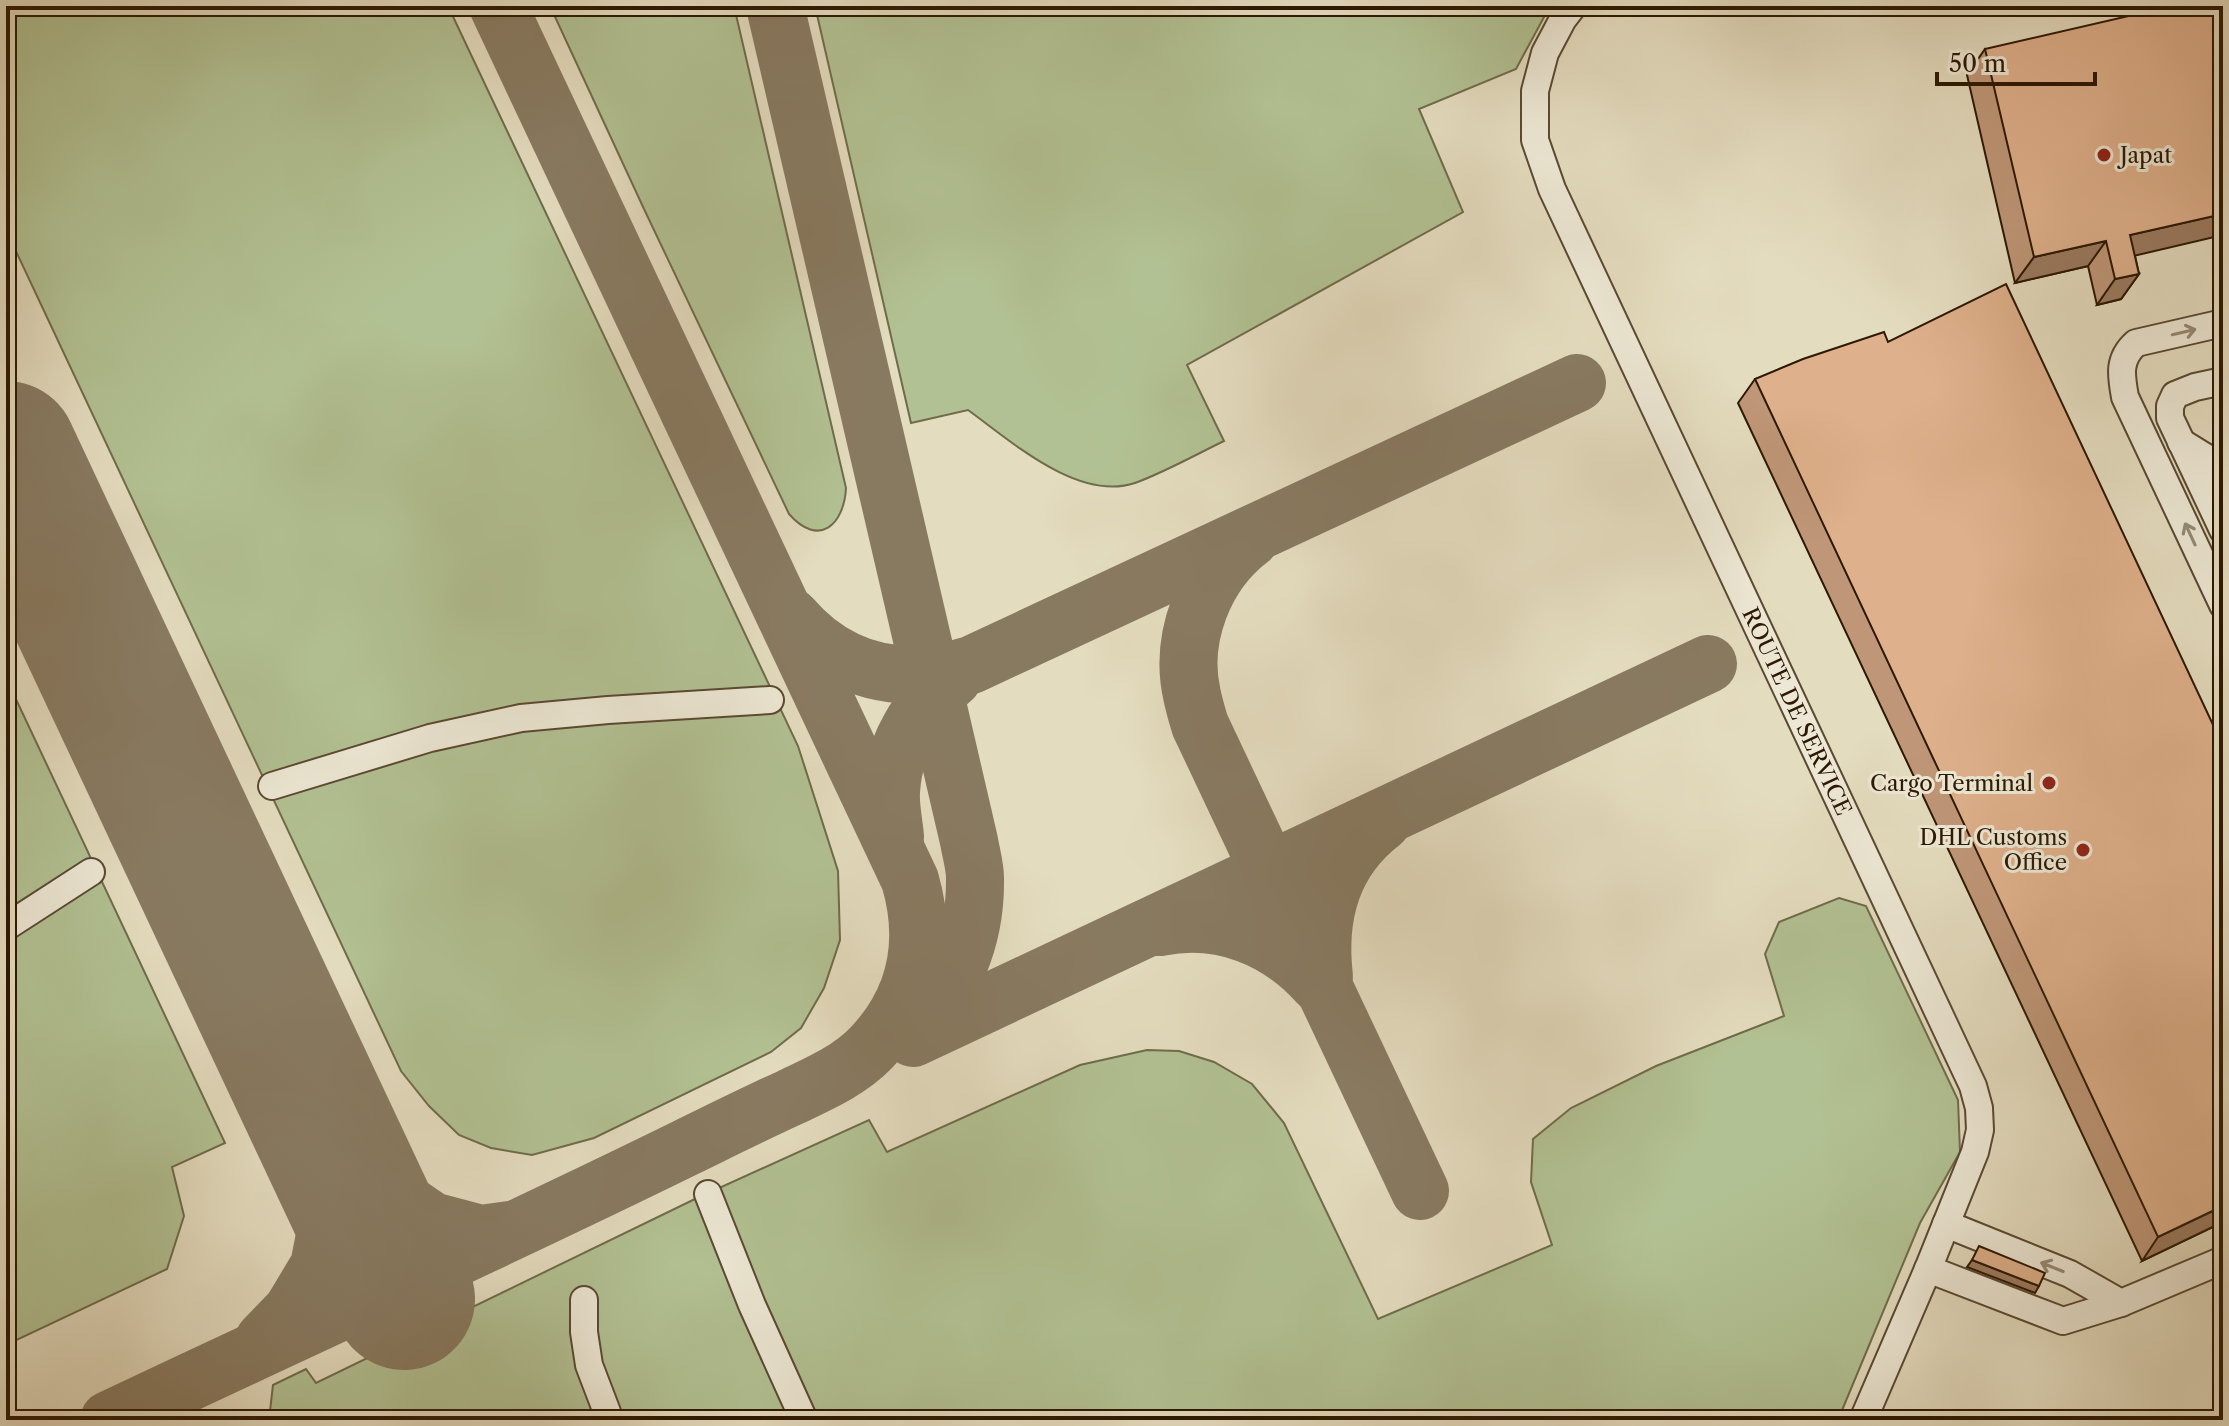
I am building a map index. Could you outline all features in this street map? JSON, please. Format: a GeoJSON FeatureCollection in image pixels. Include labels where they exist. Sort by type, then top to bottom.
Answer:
{"type":"FeatureCollection","features":[{"type":"Feature","properties":{"kind":"lane","name":"ROUTE DE SERVICE"},"geometry":{"type":"LineString","coordinates":[[1573,6],[1545,53],[1535,91],[1535,140],[1552,189],[1973,1086],[1979,1108],[1980,1130],[1975,1152],[1864,1419]]}},
{"type":"Feature","properties":{"kind":"lane"},"geometry":{"type":"LineString","coordinates":[[2223,323],[2136,343],[2126,352],[2121,375],[2125,397],[2223,605]]}},
{"type":"Feature","properties":{"kind":"lane"},"geometry":{"type":"LineString","coordinates":[[2223,381],[2175,395],[2170,406],[2170,418],[2223,530]]}},
{"type":"Feature","properties":{"kind":"lane"},"geometry":{"type":"LineString","coordinates":[[2181,442],[2223,468]]}},
{"type":"Feature","properties":{"kind":"lane"},"geometry":{"type":"LineString","coordinates":[[272,786],[430,738],[521,718],[770,700]]}},
{"type":"Feature","properties":{"kind":"lane"},"geometry":{"type":"LineString","coordinates":[[6,927],[91,872]]}},
{"type":"Feature","properties":{"kind":"lane"},"geometry":{"type":"LineString","coordinates":[[708,1194],[752,1305],[804,1420]]}},
{"type":"Feature","properties":{"kind":"lane"},"geometry":{"type":"LineString","coordinates":[[1946,1224],[2070,1274],[2121,1303]]}},
{"type":"Feature","properties":{"kind":"lane"},"geometry":{"type":"LineString","coordinates":[[1928,1269],[2063,1321],[2121,1303],[2223,1260]]}},
{"type":"Feature","properties":{"kind":"lane"},"geometry":{"type":"LineString","coordinates":[[584,1300],[584,1332],[589,1365],[610,1420]]}},
{"type":"Feature","properties":{"kind":"green space"},"geometry":{"type":"Polygon","coordinates":[[[6,6],[448,6],[798,746],[838,871],[840,940],[824,988],[801,1028],[771,1052],[594,1138],[532,1155],[491,1148],[459,1135],[429,1106],[401,1071],[6,230],[6,6]]]}},
{"type":"Feature","properties":{"kind":"green space"},"geometry":{"type":"Polygon","coordinates":[[[550,6],[734,6],[846,488],[840,512],[828,528],[810,529],[789,514],[550,6]]]}},
{"type":"Feature","properties":{"kind":"green space"},"geometry":{"type":"Polygon","coordinates":[[[815,6],[1550,6],[1516,69],[1419,109],[1463,212],[1187,365],[1224,441],[1146,479],[1113,487],[1091,484],[1046,465],[968,410],[911,423],[815,6]]]}},
{"type":"Feature","properties":{"kind":"green space"},"geometry":{"type":"Polygon","coordinates":[[[6,678],[225,1143],[172,1167],[184,1216],[167,1269],[6,1345],[6,678]]]}},
{"type":"Feature","properties":{"kind":"green space"},"geometry":{"type":"Polygon","coordinates":[[[1839,898],[1866,906],[1958,1100],[1960,1152],[1920,1223],[1838,1420],[269,1420],[273,1385],[306,1369],[316,1383],[695,1199],[869,1120],[887,1152],[1080,1065],[1147,1050],[1179,1051],[1214,1062],[1252,1084],[1284,1123],[1378,1319],[1552,1245],[1531,1182],[1533,1139],[1571,1108],[1656,1066],[1784,1016],[1765,954],[1779,922],[1839,898]]]}},
{"type":"Feature","properties":{"kind":"building","name":"Japat"},"geometry":{"type":"Polygon","coordinates":[[[2172,6],[2223,6],[2223,214],[2130,235],[2139,274],[2115,279],[2106,241],[2034,257],[1985,49],[2172,6]]]}},
{"type":"Feature","properties":{"kind":"building","name":"Cargo Terminal"},"geometry":{"type":"Polygon","coordinates":[[[2006,284],[2223,746],[2223,1206],[2158,1237],[1755,379],[1884,332],[1888,342],[2006,284]]]}},
{"type":"Feature","properties":{"kind":"building"},"geometry":{"type":"Polygon","coordinates":[[[1979,1246],[2045,1273],[2039,1286],[1972,1260],[1979,1246]]]}},
{"type":"Feature","properties":{"kind":"taxiway"},"geometry":{"type":"LineString","coordinates":[[109,1420],[833,1076],[853,1064],[887,1030],[908,990],[914,969],[918,926],[910,880],[498,6]]}},
{"type":"Feature","properties":{"kind":"taxiway"},"geometry":{"type":"LineString","coordinates":[[775,6],[974,869],[971,922],[959,964],[937,1002],[906,1034]]}},
{"type":"Feature","properties":{"kind":"taxiway"},"geometry":{"type":"LineString","coordinates":[[791,617],[830,651],[873,670],[921,674],[971,665],[1577,383]]}},
{"type":"Feature","properties":{"kind":"taxiway"},"geometry":{"type":"LineString","coordinates":[[1250,539],[1220,570],[1199,609],[1189,652],[1192,695],[1200,725],[1420,1191]]}},
{"type":"Feature","properties":{"kind":"taxiway"},"geometry":{"type":"LineString","coordinates":[[913,1038],[1708,664]]}},
{"type":"Feature","properties":{"kind":"taxiway"},"geometry":{"type":"LineString","coordinates":[[895,837],[891,792],[902,744],[929,701],[953,678]]}},
{"type":"Feature","properties":{"kind":"taxiway"},"geometry":{"type":"LineString","coordinates":[[1324,977],[1323,933],[1331,891],[1350,854],[1382,822]]}},
{"type":"Feature","properties":{"kind":"taxiway"},"geometry":{"type":"LineString","coordinates":[[1160,927],[1205,924],[1247,934],[1285,954],[1319,984]]}},
{"type":"Feature","properties":{"kind":"taxiway"},"geometry":{"type":"LineString","coordinates":[[264,1340],[292,1311],[319,1266],[331,1205],[319,1130],[304,1087]]}},
{"type":"Feature","properties":{"kind":"taxiway"},"geometry":{"type":"LineString","coordinates":[[316,1110],[326,1127],[385,1189],[432,1221],[481,1234],[510,1230]]}},
{"type":"Feature","properties":{"kind":"runway"},"geometry":{"type":"LineString","coordinates":[[6,452],[404,1299]]}},
{"type":"Feature","properties":{"kind":"place","name":"Japat"},"geometry":{"type":"Point","coordinates":[2104,155]}},
{"type":"Feature","properties":{"kind":"place","name":"Cargo Terminal"},"geometry":{"type":"Point","coordinates":[2049,783]}},
{"type":"Feature","properties":{"kind":"place","name":"DHL Customs Office"},"geometry":{"type":"Point","coordinates":[2083,850]}}]}
